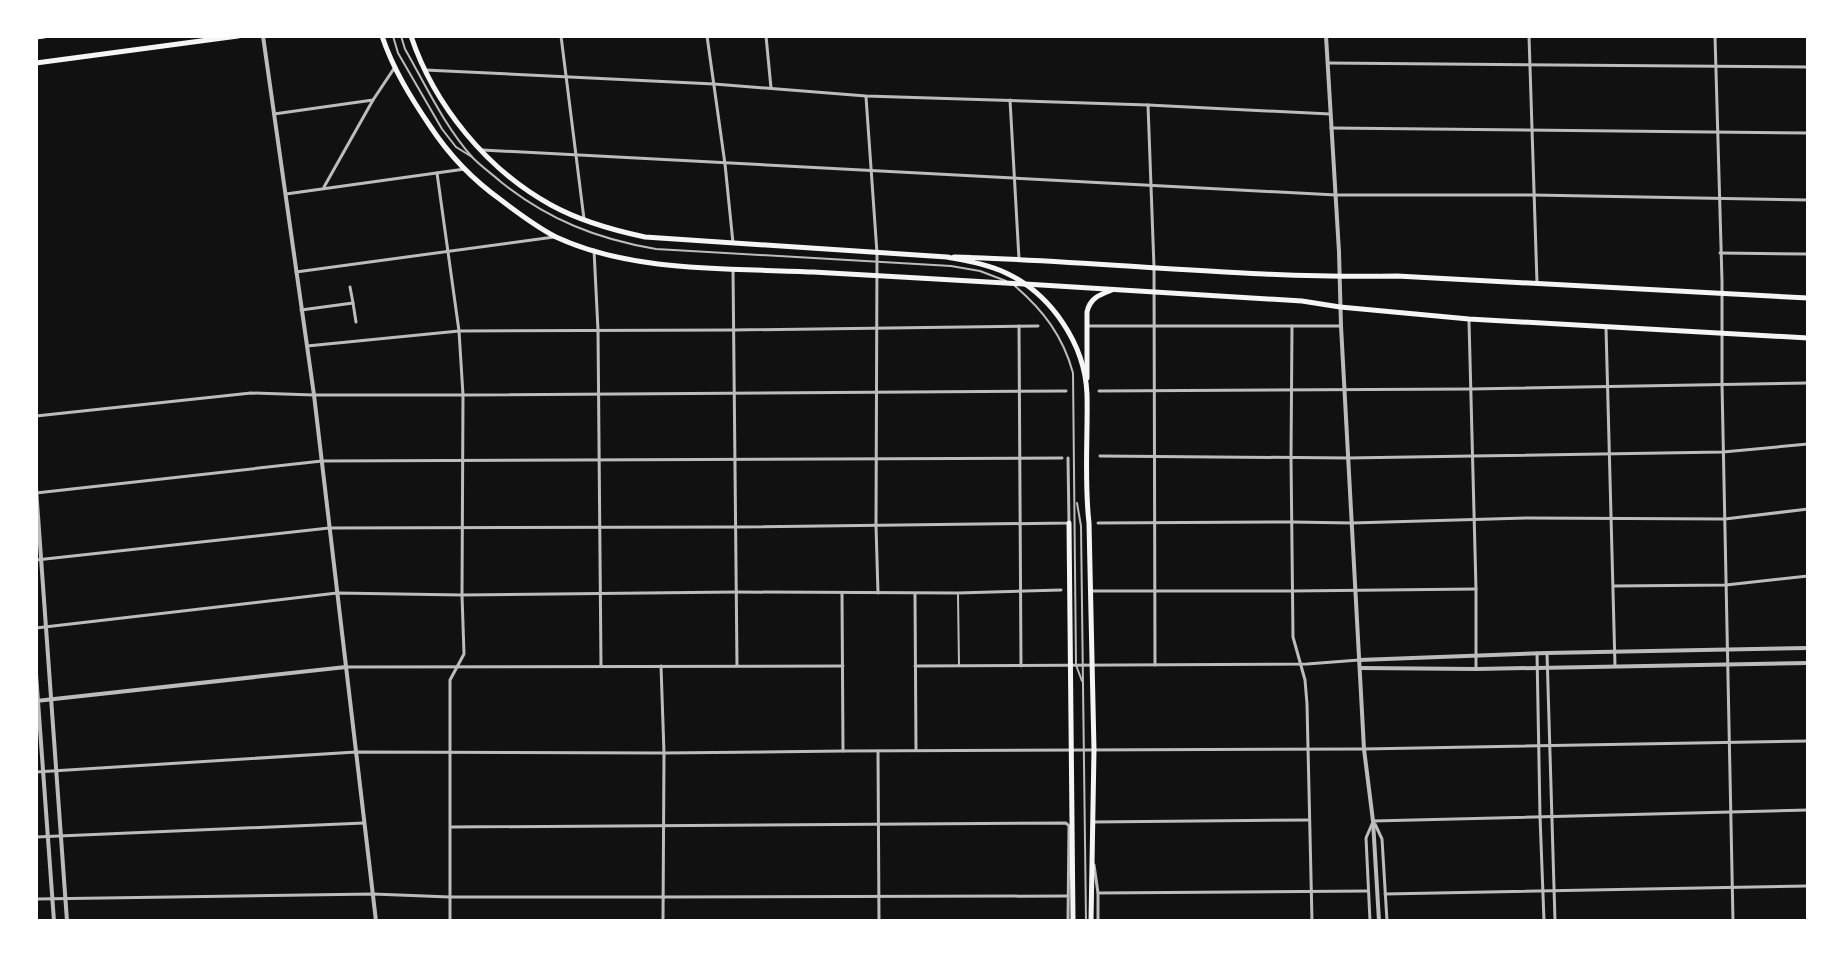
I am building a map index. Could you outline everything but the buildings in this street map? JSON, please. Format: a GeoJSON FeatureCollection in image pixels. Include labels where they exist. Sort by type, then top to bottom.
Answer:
{"type":"FeatureCollection","features":[{"type":"Feature","properties":{"kind":"main road"},"geometry":{"type":"LineString","coordinates":[[36,37],[44,36]]}},
{"type":"Feature","properties":{"kind":"main road"},"geometry":{"type":"LineString","coordinates":[[152,36],[154,47]]}},
{"type":"Feature","properties":{"kind":"main road"},"geometry":{"type":"LineString","coordinates":[[36,63],[238,36]]}},
{"type":"Feature","properties":{"kind":"main road"},"geometry":{"type":"LineString","coordinates":[[382,36],[409,95],[443,146],[465,169],[515,211],[556,237],[645,262],[1302,301],[1469,319],[1808,338]]}},
{"type":"Feature","properties":{"kind":"main road"},"geometry":{"type":"LineString","coordinates":[[411,36],[442,100],[482,150],[511,178],[552,206],[584,220],[645,237],[947,257],[1340,277],[1397,276],[1808,298]]}},
{"type":"Feature","properties":{"kind":"main road"},"geometry":{"type":"LineString","coordinates":[[947,257],[1008,274],[1025,284],[1052,309],[1072,337],[1087,391]]}},
{"type":"Feature","properties":{"kind":"main road"},"geometry":{"type":"LineString","coordinates":[[1088,921],[1094,750],[1086,496],[1087,326],[1089,304],[1097,295],[1112,290]]}},
{"type":"Feature","properties":{"kind":"main road"},"geometry":{"type":"LineString","coordinates":[[1069,523],[1074,665],[1071,921]]}},
{"type":"Feature","properties":{"kind":"street"},"geometry":{"type":"LineString","coordinates":[[263,36],[314,395],[376,921]]}},
{"type":"Feature","properties":{"kind":"street"},"geometry":{"type":"LineString","coordinates":[[561,36],[584,220]]}},
{"type":"Feature","properties":{"kind":"street"},"geometry":{"type":"LineString","coordinates":[[707,36],[733,243]]}},
{"type":"Feature","properties":{"kind":"street"},"geometry":{"type":"LineString","coordinates":[[766,36],[771,88]]}},
{"type":"Feature","properties":{"kind":"street"},"geometry":{"type":"LineString","coordinates":[[1326,36],[1364,749],[1373,821],[1379,921]]}},
{"type":"Feature","properties":{"kind":"street"},"geometry":{"type":"LineString","coordinates":[[1529,36],[1537,283]]}},
{"type":"Feature","properties":{"kind":"street"},"geometry":{"type":"LineString","coordinates":[[1715,36],[1733,921]]}},
{"type":"Feature","properties":{"kind":"street"},"geometry":{"type":"LineString","coordinates":[[1328,63],[1808,67]]}},
{"type":"Feature","properties":{"kind":"street"},"geometry":{"type":"LineString","coordinates":[[323,189],[395,67]]}},
{"type":"Feature","properties":{"kind":"street"},"geometry":{"type":"LineString","coordinates":[[425,70],[714,84],[866,96],[1330,114]]}},
{"type":"Feature","properties":{"kind":"street"},"geometry":{"type":"LineString","coordinates":[[866,96],[877,253],[878,593]]}},
{"type":"Feature","properties":{"kind":"street"},"geometry":{"type":"LineString","coordinates":[[274,114],[373,100]]}},
{"type":"Feature","properties":{"kind":"street"},"geometry":{"type":"LineString","coordinates":[[1010,100],[1019,259]]}},
{"type":"Feature","properties":{"kind":"street"},"geometry":{"type":"LineString","coordinates":[[1148,105],[1154,267],[1155,665]]}},
{"type":"Feature","properties":{"kind":"street"},"geometry":{"type":"LineString","coordinates":[[1331,128],[1808,133]]}},
{"type":"Feature","properties":{"kind":"street"},"geometry":{"type":"LineString","coordinates":[[482,150],[1336,195],[1808,200]]}},
{"type":"Feature","properties":{"kind":"street"},"geometry":{"type":"LineString","coordinates":[[285,194],[465,169]]}},
{"type":"Feature","properties":{"kind":"street"},"geometry":{"type":"LineString","coordinates":[[437,173],[459,331],[463,395],[464,654],[450,680],[450,921]]}},
{"type":"Feature","properties":{"kind":"street"},"geometry":{"type":"LineString","coordinates":[[296,272],[556,237]]}},
{"type":"Feature","properties":{"kind":"street"},"geometry":{"type":"LineString","coordinates":[[594,250],[598,330],[601,666]]}},
{"type":"Feature","properties":{"kind":"street"},"geometry":{"type":"LineString","coordinates":[[1720,253],[1808,254]]}},
{"type":"Feature","properties":{"kind":"street"},"geometry":{"type":"LineString","coordinates":[[733,269],[737,666]]}},
{"type":"Feature","properties":{"kind":"street"},"geometry":{"type":"LineString","coordinates":[[350,287],[356,322]]}},
{"type":"Feature","properties":{"kind":"street"},"geometry":{"type":"LineString","coordinates":[[301,310],[353,303]]}},
{"type":"Feature","properties":{"kind":"street"},"geometry":{"type":"LineString","coordinates":[[1469,319],[1476,669]]}},
{"type":"Feature","properties":{"kind":"street"},"geometry":{"type":"LineString","coordinates":[[1019,326],[1021,666]]}},
{"type":"Feature","properties":{"kind":"street"},"geometry":{"type":"LineString","coordinates":[[307,346],[459,331],[1038,326]]}},
{"type":"Feature","properties":{"kind":"street"},"geometry":{"type":"LineString","coordinates":[[1087,326],[1341,326]]}},
{"type":"Feature","properties":{"kind":"street"},"geometry":{"type":"LineString","coordinates":[[1292,326],[1293,637],[1305,680],[1312,921]]}},
{"type":"Feature","properties":{"kind":"street"},"geometry":{"type":"LineString","coordinates":[[1606,328],[1615,666]]}},
{"type":"Feature","properties":{"kind":"street"},"geometry":{"type":"LineString","coordinates":[[1099,391],[1808,383]]}},
{"type":"Feature","properties":{"kind":"street"},"geometry":{"type":"LineString","coordinates":[[36,416],[251,393],[463,395],[1066,391]]}},
{"type":"Feature","properties":{"kind":"street"},"geometry":{"type":"LineString","coordinates":[[1100,456],[1348,458],[1723,452],[1808,444]]}},
{"type":"Feature","properties":{"kind":"street"},"geometry":{"type":"LineString","coordinates":[[67,921],[46,627],[38,559],[36,491],[322,461],[1062,458]]}},
{"type":"Feature","properties":{"kind":"street"},"geometry":{"type":"LineString","coordinates":[[38,559],[329,528],[1069,523],[1068,458]]}},
{"type":"Feature","properties":{"kind":"street"},"geometry":{"type":"LineString","coordinates":[[1098,523],[1725,519],[1808,509]]}},
{"type":"Feature","properties":{"kind":"street"},"geometry":{"type":"LineString","coordinates":[[1614,586],[1726,585],[1808,576]]}},
{"type":"Feature","properties":{"kind":"street"},"geometry":{"type":"LineString","coordinates":[[1091,591],[1476,589]]}},
{"type":"Feature","properties":{"kind":"street"},"geometry":{"type":"LineString","coordinates":[[36,628],[337,593],[958,593],[1061,590]]}},
{"type":"Feature","properties":{"kind":"street"},"geometry":{"type":"LineString","coordinates":[[842,593],[843,751]]}},
{"type":"Feature","properties":{"kind":"street"},"geometry":{"type":"LineString","coordinates":[[915,593],[916,750]]}},
{"type":"Feature","properties":{"kind":"street"},"geometry":{"type":"LineString","coordinates":[[915,666],[1300,664],[1537,653],[1808,648]]}},
{"type":"Feature","properties":{"kind":"street"},"geometry":{"type":"LineString","coordinates":[[1537,653],[1544,921]]}},
{"type":"Feature","properties":{"kind":"street"},"geometry":{"type":"LineString","coordinates":[[1547,653],[1555,921]]}},
{"type":"Feature","properties":{"kind":"street"},"geometry":{"type":"LineString","coordinates":[[1360,668],[1808,663]]}},
{"type":"Feature","properties":{"kind":"street"},"geometry":{"type":"LineString","coordinates":[[661,666],[663,921]]}},
{"type":"Feature","properties":{"kind":"street"},"geometry":{"type":"LineString","coordinates":[[37,701],[346,667],[843,666]]}},
{"type":"Feature","properties":{"kind":"street"},"geometry":{"type":"LineString","coordinates":[[36,674],[54,921]]}},
{"type":"Feature","properties":{"kind":"street"},"geometry":{"type":"LineString","coordinates":[[36,772],[356,752],[1364,749],[1808,741]]}},
{"type":"Feature","properties":{"kind":"street"},"geometry":{"type":"LineString","coordinates":[[878,751],[879,921]]}},
{"type":"Feature","properties":{"kind":"street"},"geometry":{"type":"LineString","coordinates":[[1373,821],[1808,810]]}},
{"type":"Feature","properties":{"kind":"street"},"geometry":{"type":"LineString","coordinates":[[1093,822],[1309,820]]}},
{"type":"Feature","properties":{"kind":"street"},"geometry":{"type":"LineString","coordinates":[[1370,921],[1366,838],[1373,821]]}},
{"type":"Feature","properties":{"kind":"street"},"geometry":{"type":"LineString","coordinates":[[1373,821],[1382,839],[1387,921]]}},
{"type":"Feature","properties":{"kind":"street"},"geometry":{"type":"LineString","coordinates":[[36,837],[364,823]]}},
{"type":"Feature","properties":{"kind":"street"},"geometry":{"type":"LineString","coordinates":[[451,827],[1068,824],[1071,921]]}},
{"type":"Feature","properties":{"kind":"street"},"geometry":{"type":"LineString","coordinates":[[1092,847],[1098,921]]}},
{"type":"Feature","properties":{"kind":"street"},"geometry":{"type":"LineString","coordinates":[[1385,894],[1808,886]]}},
{"type":"Feature","properties":{"kind":"street"},"geometry":{"type":"LineString","coordinates":[[1098,893],[1368,891]]}},
{"type":"Feature","properties":{"kind":"street"},"geometry":{"type":"LineString","coordinates":[[36,899],[373,894],[450,897],[1068,896]]}},
{"type":"Feature","properties":{"kind":"lane"},"geometry":{"type":"LineString","coordinates":[[393,36],[398,53],[442,129],[456,147],[520,197],[558,220],[597,236],[656,249],[951,266],[980,271],[1012,283],[1044,314],[1061,340],[1073,373],[1076,498],[1074,665],[1082,681]]}},
{"type":"Feature","properties":{"kind":"lane"},"geometry":{"type":"LineString","coordinates":[[401,36],[405,49],[449,125],[473,158]]}},
{"type":"Feature","properties":{"kind":"lane"},"geometry":{"type":"LineString","coordinates":[[1076,498],[1081,526],[1088,921]]}},
{"type":"Feature","properties":{"kind":"lane"},"geometry":{"type":"LineString","coordinates":[[958,593],[959,666]]}}]}
